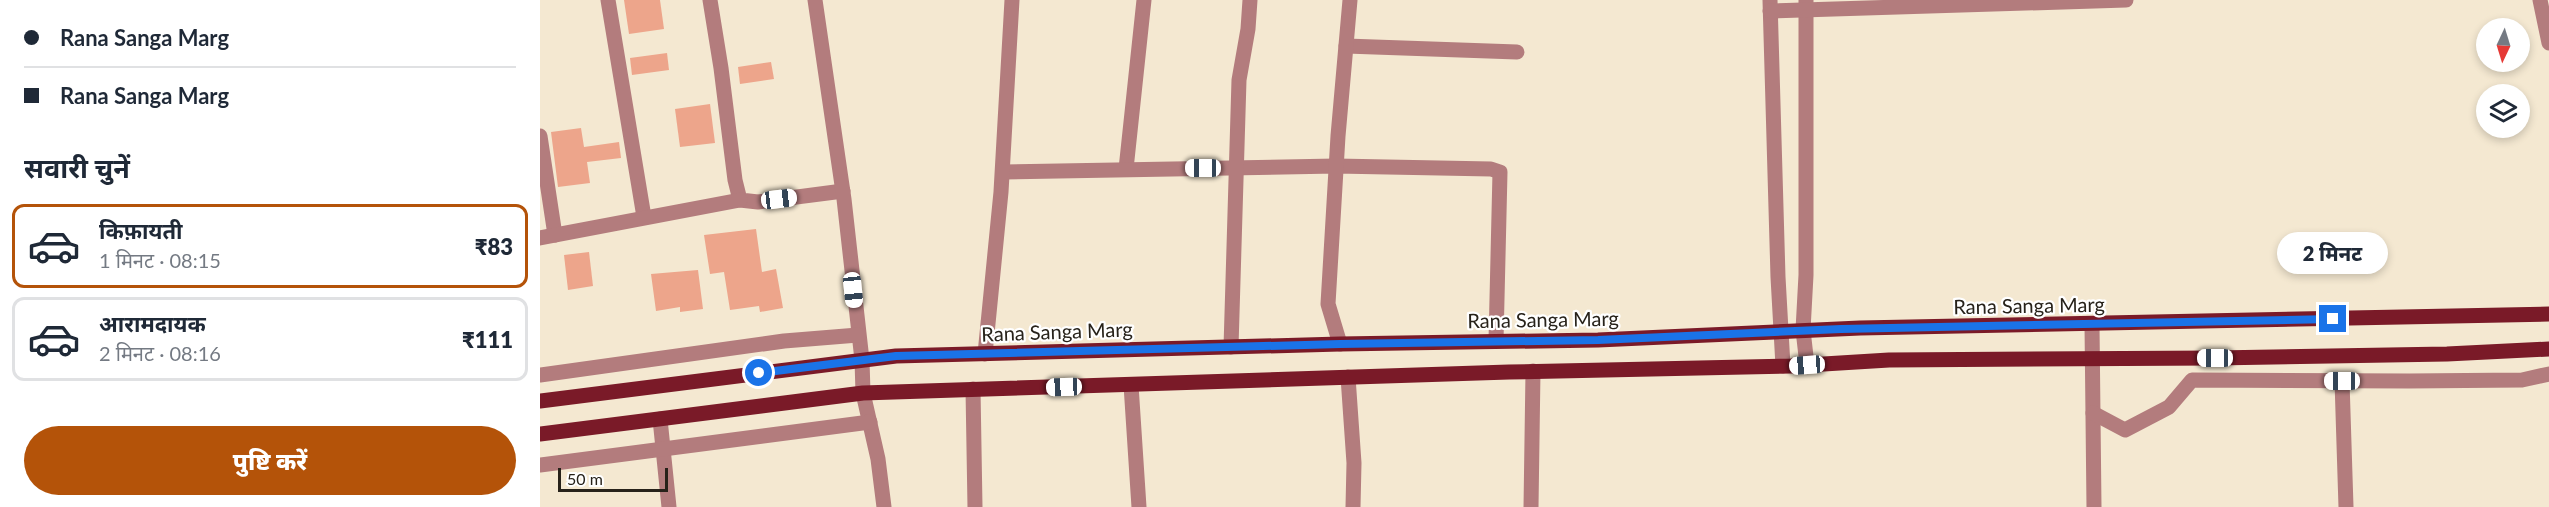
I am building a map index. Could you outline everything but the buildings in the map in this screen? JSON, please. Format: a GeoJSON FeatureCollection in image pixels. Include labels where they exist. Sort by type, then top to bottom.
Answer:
{"type":"FeatureCollection","features":[{"type":"Feature","properties":{"kind":"main road","name":"Rana Sanga Marg"},"geometry":{"type":"LineString","coordinates":[[540,401],[896,356],[1340,344],[1598,340],[1803,330],[2549,314]]}},
{"type":"Feature","properties":{"kind":"main road"},"geometry":{"type":"LineString","coordinates":[[540,434],[863,393],[1533,371],[1783,366],[1889,360],[2447,354],[2549,349]]}},
{"type":"Feature","properties":{"kind":"street"},"geometry":{"type":"LineString","coordinates":[[608,0],[644,218]]}},
{"type":"Feature","properties":{"kind":"street"},"geometry":{"type":"LineString","coordinates":[[710,0],[735,180],[740,200]]}},
{"type":"Feature","properties":{"kind":"street"},"geometry":{"type":"LineString","coordinates":[[815,0],[843,191],[862,360],[863,393],[878,459],[884,507]]}},
{"type":"Feature","properties":{"kind":"street"},"geometry":{"type":"LineString","coordinates":[[985,354],[1003,172],[1012,0]]}},
{"type":"Feature","properties":{"kind":"street"},"geometry":{"type":"LineString","coordinates":[[1126,169],[1144,0]]}},
{"type":"Feature","properties":{"kind":"street"},"geometry":{"type":"LineString","coordinates":[[1231,347],[1239,80],[1248,29],[1250,0]]}},
{"type":"Feature","properties":{"kind":"street"},"geometry":{"type":"LineString","coordinates":[[1340,344],[1328,304],[1336,166],[1350,0]]}},
{"type":"Feature","properties":{"kind":"street"},"geometry":{"type":"LineString","coordinates":[[1783,366],[1770,6],[2126,0]]}},
{"type":"Feature","properties":{"kind":"street"},"geometry":{"type":"LineString","coordinates":[[2540,0],[2549,43]]}},
{"type":"Feature","properties":{"kind":"street"},"geometry":{"type":"LineString","coordinates":[[1805,5],[1806,274],[1803,330],[1807,365]]}},
{"type":"Feature","properties":{"kind":"street"},"geometry":{"type":"LineString","coordinates":[[1346,46],[1517,52]]}},
{"type":"Feature","properties":{"kind":"street"},"geometry":{"type":"LineString","coordinates":[[540,136],[547,236],[740,200],[758,202],[843,191]]}},
{"type":"Feature","properties":{"kind":"street"},"geometry":{"type":"LineString","coordinates":[[1003,172],[1336,166],[1491,169],[1500,172],[1496,341]]}},
{"type":"Feature","properties":{"kind":"street"},"geometry":{"type":"LineString","coordinates":[[2092,325],[2094,507]]}},
{"type":"Feature","properties":{"kind":"street"},"geometry":{"type":"LineString","coordinates":[[540,375],[784,341],[858,335]]}},
{"type":"Feature","properties":{"kind":"street"},"geometry":{"type":"LineString","coordinates":[[1531,507],[1533,371]]}},
{"type":"Feature","properties":{"kind":"street"},"geometry":{"type":"LineString","coordinates":[[2093,413],[2125,430],[2169,406],[2192,380],[2522,380],[2549,374]]}},
{"type":"Feature","properties":{"kind":"street"},"geometry":{"type":"LineString","coordinates":[[1348,377],[1354,462],[1353,507]]}},
{"type":"Feature","properties":{"kind":"street"},"geometry":{"type":"LineString","coordinates":[[2342,381],[2346,507]]}},
{"type":"Feature","properties":{"kind":"street"},"geometry":{"type":"LineString","coordinates":[[1131,385],[1139,507]]}},
{"type":"Feature","properties":{"kind":"street"},"geometry":{"type":"LineString","coordinates":[[973,390],[975,507]]}},
{"type":"Feature","properties":{"kind":"street"},"geometry":{"type":"LineString","coordinates":[[660,419],[669,507]]}},
{"type":"Feature","properties":{"kind":"street"},"geometry":{"type":"LineString","coordinates":[[540,465],[870,422]]}},
{"type":"Feature","properties":{"kind":"route"},"geometry":{"type":"LineString","coordinates":[[759,373],[896,356],[1340,344],[1598,340],[1763,331],[2333,319]]}}]}
